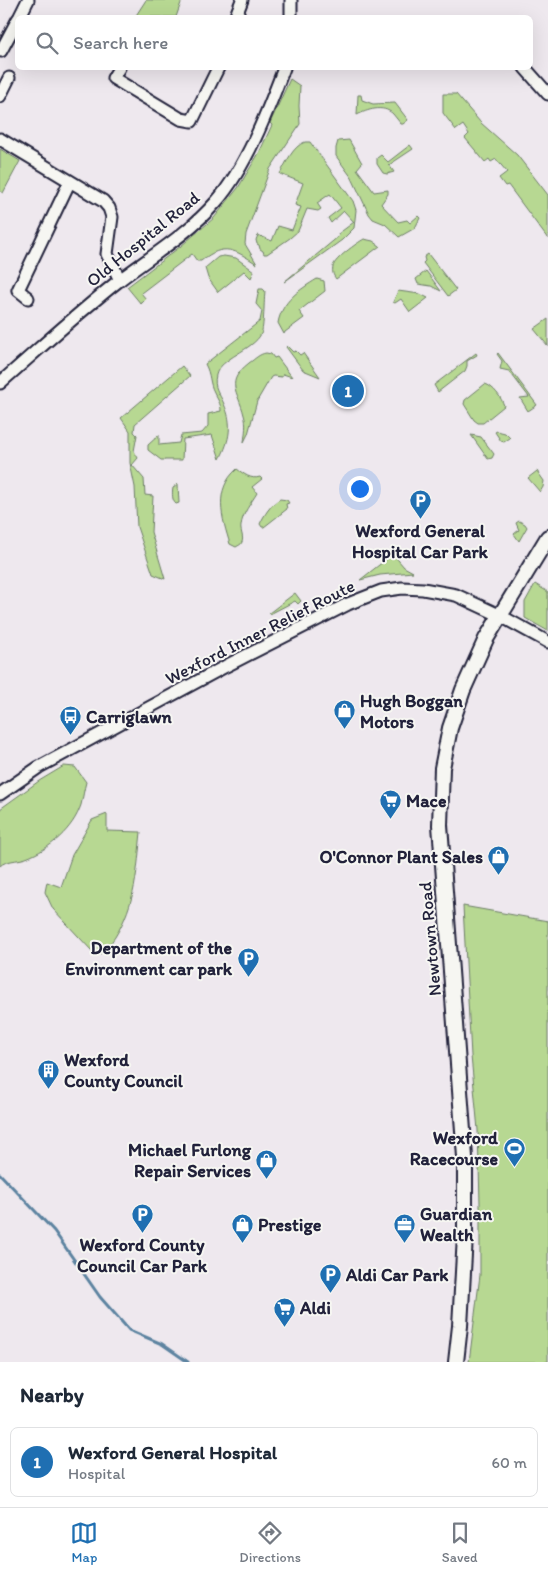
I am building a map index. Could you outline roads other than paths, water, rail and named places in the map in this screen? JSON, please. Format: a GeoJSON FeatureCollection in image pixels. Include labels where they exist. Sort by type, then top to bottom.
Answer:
{"type":"FeatureCollection","features":[{"type":"Feature","properties":{"kind":"main road","name":"Newtown Road"},"geometry":{"type":"LineString","coordinates":[[456,1362],[465,1236],[465,1157],[440,825],[442,768],[450,728],[463,690],[486,639],[548,538]]}},
{"type":"Feature","properties":{"kind":"street"},"geometry":{"type":"LineString","coordinates":[[20,15],[28,0]]}},
{"type":"Feature","properties":{"kind":"street"},"geometry":{"type":"LineString","coordinates":[[236,15],[242,0]]}},
{"type":"Feature","properties":{"kind":"street"},"geometry":{"type":"LineString","coordinates":[[291,0],[292,15]]}},
{"type":"Feature","properties":{"kind":"street"},"geometry":{"type":"LineString","coordinates":[[1,51],[15,24]]}},
{"type":"Feature","properties":{"kind":"street"},"geometry":{"type":"LineString","coordinates":[[118,70],[113,78],[181,119],[192,121],[217,70]]}},
{"type":"Feature","properties":{"kind":"street","name":"Old Hospital Road"},"geometry":{"type":"LineString","coordinates":[[0,383],[120,280],[189,228],[216,202],[238,171],[270,104],[283,70]]}},
{"type":"Feature","properties":{"kind":"street"},"geometry":{"type":"LineString","coordinates":[[527,70],[548,94]]}},
{"type":"Feature","properties":{"kind":"street"},"geometry":{"type":"LineString","coordinates":[[0,96],[9,78]]}},
{"type":"Feature","properties":{"kind":"street"},"geometry":{"type":"LineString","coordinates":[[0,139],[103,201],[109,208],[112,217],[107,254],[120,280]]}},
{"type":"Feature","properties":{"kind":"street"},"geometry":{"type":"LineString","coordinates":[[28,298],[18,290],[70,182]]}},
{"type":"Feature","properties":{"kind":"street","name":"Wexford Inner Relief Route"},"geometry":{"type":"LineString","coordinates":[[0,794],[39,767],[217,671],[348,604],[381,591],[402,588],[439,591],[456,595],[500,615],[548,642]]}},
{"type":"Feature","properties":{"kind":"waterway"},"geometry":{"type":"LineString","coordinates":[[0,1174],[54,1231],[100,1297],[129,1330],[162,1344],[188,1362]]}},
{"type":"Feature","properties":{"kind":"place","name":"Wexford General Hospital"},"geometry":{"type":"Point","coordinates":[348,391]}},
{"type":"Feature","properties":{"kind":"place","name":"Wexford General Hospital Car Park"},"geometry":{"type":"Point","coordinates":[420,520]}},
{"type":"Feature","properties":{"kind":"place","name":"Hugh Boggan Motors"},"geometry":{"type":"Point","coordinates":[344,730]}},
{"type":"Feature","properties":{"kind":"place","name":"Carriglawn"},"geometry":{"type":"Point","coordinates":[70,736]}},
{"type":"Feature","properties":{"kind":"place","name":"Mace"},"geometry":{"type":"Point","coordinates":[390,820]}},
{"type":"Feature","properties":{"kind":"place","name":"O'Connor Plant Sales"},"geometry":{"type":"Point","coordinates":[499,876]}},
{"type":"Feature","properties":{"kind":"place","name":"Department of the Environment car park"},"geometry":{"type":"Point","coordinates":[248,977]}},
{"type":"Feature","properties":{"kind":"place","name":"Wexford County Council"},"geometry":{"type":"Point","coordinates":[48,1089]}},
{"type":"Feature","properties":{"kind":"place","name":"Wexford Racecourse"},"geometry":{"type":"Point","coordinates":[514,1167]}},
{"type":"Feature","properties":{"kind":"place","name":"Michael Furlong Repair Services"},"geometry":{"type":"Point","coordinates":[267,1179]}},
{"type":"Feature","properties":{"kind":"place","name":"Wexford County Council Car Park"},"geometry":{"type":"Point","coordinates":[142,1234]}},
{"type":"Feature","properties":{"kind":"place","name":"Guardian Wealth"},"geometry":{"type":"Point","coordinates":[404,1243]}},
{"type":"Feature","properties":{"kind":"place","name":"Prestige"},"geometry":{"type":"Point","coordinates":[242,1244]}},
{"type":"Feature","properties":{"kind":"place","name":"Aldi Car Park"},"geometry":{"type":"Point","coordinates":[330,1294]}},
{"type":"Feature","properties":{"kind":"place","name":"Aldi"},"geometry":{"type":"Point","coordinates":[284,1327]}}]}
